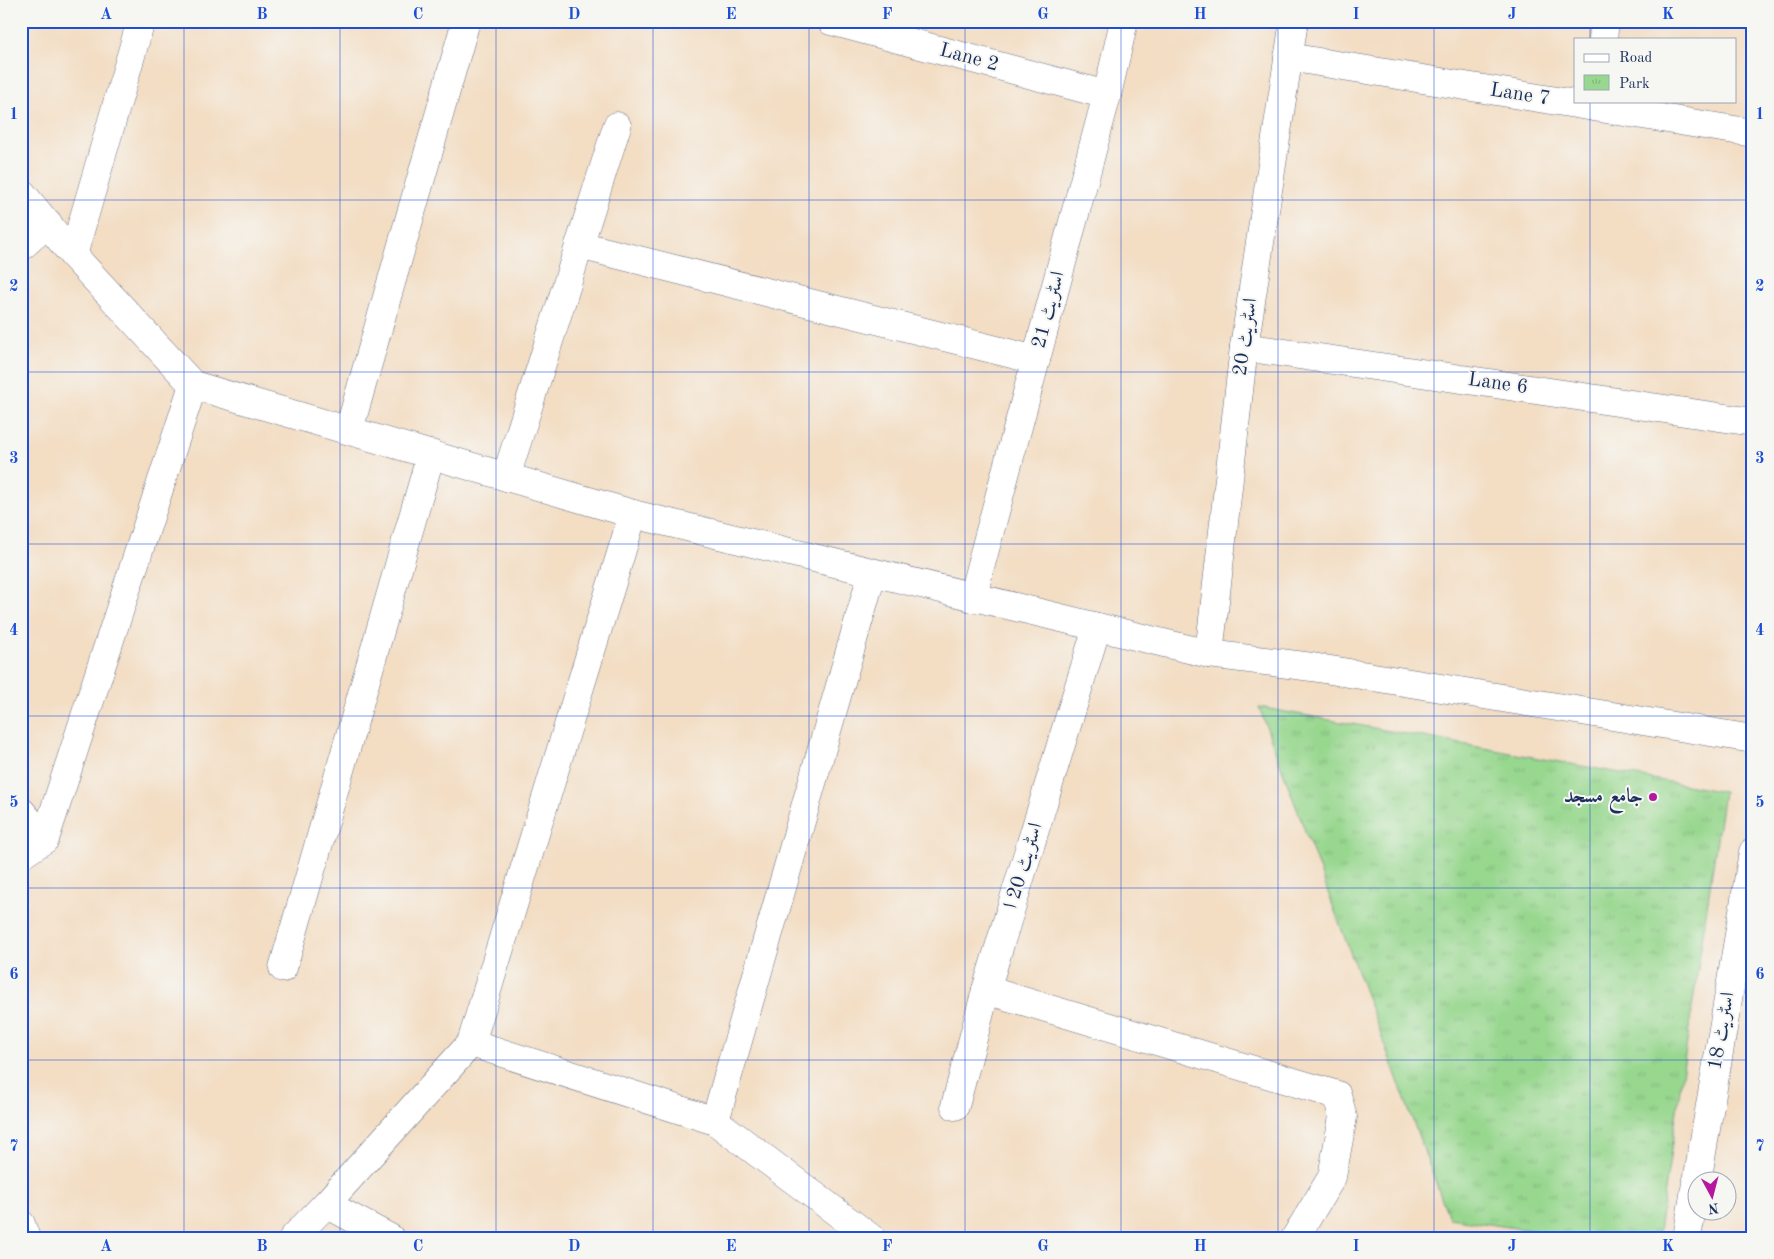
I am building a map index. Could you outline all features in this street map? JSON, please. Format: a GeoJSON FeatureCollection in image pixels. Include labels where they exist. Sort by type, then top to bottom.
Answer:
{"type":"FeatureCollection","features":[{"type":"Feature","properties":{"kind":"street"},"geometry":{"type":"LineString","coordinates":[[73,255],[141,21]]}},
{"type":"Feature","properties":{"kind":"street"},"geometry":{"type":"LineString","coordinates":[[349,430],[466,21]]}},
{"type":"Feature","properties":{"kind":"street","name":"Lane 2"},"geometry":{"type":"LineString","coordinates":[[831,21],[1107,95]]}},
{"type":"Feature","properties":{"kind":"street","name":"اسٹریٹ 21"},"geometry":{"type":"LineString","coordinates":[[972,598],[1107,95],[1124,21]]}},
{"type":"Feature","properties":{"kind":"street","name":"اسٹریٹ 20"},"geometry":{"type":"LineString","coordinates":[[1209,654],[1244,347],[1294,21]]}},
{"type":"Feature","properties":{"kind":"street"},"geometry":{"type":"LineString","coordinates":[[1603,38],[1605,21]]}},
{"type":"Feature","properties":{"kind":"street","name":"Lane 7"},"geometry":{"type":"LineString","coordinates":[[1288,56],[1574,101]]}},
{"type":"Feature","properties":{"kind":"street","name":"Lane 7"},"geometry":{"type":"LineString","coordinates":[[1580,102],[1753,133]]}},
{"type":"Feature","properties":{"kind":"street"},"geometry":{"type":"LineString","coordinates":[[506,476],[617,126]]}},
{"type":"Feature","properties":{"kind":"street"},"geometry":{"type":"LineString","coordinates":[[21,192],[73,255],[193,385],[633,514],[872,574],[1209,654],[1312,667],[1753,739]]}},
{"type":"Feature","properties":{"kind":"street"},"geometry":{"type":"LineString","coordinates":[[21,247],[48,223]]}},
{"type":"Feature","properties":{"kind":"street"},"geometry":{"type":"LineString","coordinates":[[579,245],[1036,360]]}},
{"type":"Feature","properties":{"kind":"street","name":"Lane 6"},"geometry":{"type":"LineString","coordinates":[[1244,347],[1753,422]]}},
{"type":"Feature","properties":{"kind":"street"},"geometry":{"type":"LineString","coordinates":[[21,855],[45,839],[193,385]]}},
{"type":"Feature","properties":{"kind":"street"},"geometry":{"type":"LineString","coordinates":[[283,968],[430,454]]}},
{"type":"Feature","properties":{"kind":"street"},"geometry":{"type":"LineString","coordinates":[[293,1238],[471,1043],[633,514]]}},
{"type":"Feature","properties":{"kind":"street"},"geometry":{"type":"LineString","coordinates":[[715,1121],[872,574]]}},
{"type":"Feature","properties":{"kind":"street","name":"اسٹریٹ 20 ا"},"geometry":{"type":"LineString","coordinates":[[955,1106],[986,990],[1097,627]]}},
{"type":"Feature","properties":{"kind":"street"},"geometry":{"type":"LineString","coordinates":[[21,811],[45,839]]}},
{"type":"Feature","properties":{"kind":"street","name":"اسٹریٹ 18"},"geometry":{"type":"LineString","coordinates":[[1699,1172],[1753,852]]}},
{"type":"Feature","properties":{"kind":"street"},"geometry":{"type":"LineString","coordinates":[[986,990],[1337,1095],[1343,1117],[1332,1177],[1294,1238]]}},
{"type":"Feature","properties":{"kind":"street"},"geometry":{"type":"LineString","coordinates":[[471,1043],[715,1121],[871,1238]]}},
{"type":"Feature","properties":{"kind":"street"},"geometry":{"type":"LineString","coordinates":[[326,1204],[390,1238]]}},
{"type":"Feature","properties":{"kind":"street","name":"اسٹریٹ 18"},"geometry":{"type":"LineString","coordinates":[[1687,1238],[1690,1222]]}},
{"type":"Feature","properties":{"kind":"street"},"geometry":{"type":"LineString","coordinates":[[21,1224],[26,1238]]}},
{"type":"Feature","properties":{"kind":"green space"},"geometry":{"type":"Polygon","coordinates":[[[1259,707],[1724,792],[1658,1238],[1582,1238],[1449,1218],[1259,707]]]}},
{"type":"Feature","properties":{"kind":"place","name":"جامع مسجد"},"geometry":{"type":"Point","coordinates":[1653,797]}}]}
